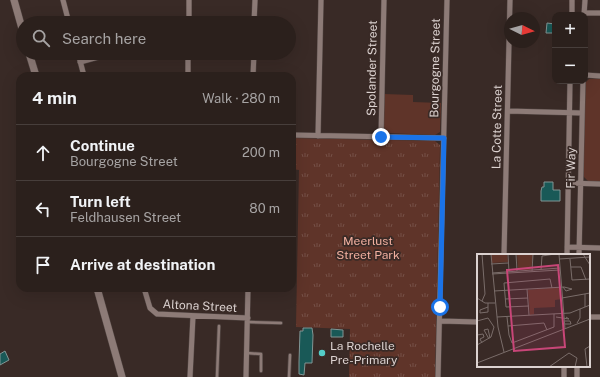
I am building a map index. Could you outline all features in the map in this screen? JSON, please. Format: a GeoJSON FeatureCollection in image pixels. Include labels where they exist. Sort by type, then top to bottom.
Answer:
{"type":"FeatureCollection","features":[{"type":"Feature","properties":{"kind":"main road"},"geometry":{"type":"LineString","coordinates":[[14,0],[18,16]]}},
{"type":"Feature","properties":{"kind":"main road"},"geometry":{"type":"LineString","coordinates":[[31,60],[35,72]]}},
{"type":"Feature","properties":{"kind":"main road"},"geometry":{"type":"LineString","coordinates":[[97,292],[122,377]]}},
{"type":"Feature","properties":{"kind":"street"},"geometry":{"type":"LineString","coordinates":[[63,0],[67,16]]}},
{"type":"Feature","properties":{"kind":"street"},"geometry":{"type":"LineString","coordinates":[[188,16],[189,0]]}},
{"type":"Feature","properties":{"kind":"street"},"geometry":{"type":"LineString","coordinates":[[254,16],[255,0]]}},
{"type":"Feature","properties":{"kind":"street"},"geometry":{"type":"LineString","coordinates":[[318,136],[321,0]]}},
{"type":"Feature","properties":{"kind":"street","name":"Spolander Street"},"geometry":{"type":"LineString","coordinates":[[381,137],[384,0]]}},
{"type":"Feature","properties":{"kind":"street","name":"Bourgogne Street"},"geometry":{"type":"LineString","coordinates":[[438,377],[447,0]]}},
{"type":"Feature","properties":{"kind":"street","name":"La Cotte Street"},"geometry":{"type":"LineString","coordinates":[[504,254],[510,0]]}},
{"type":"Feature","properties":{"kind":"street"},"geometry":{"type":"LineString","coordinates":[[572,0],[572,12]]}},
{"type":"Feature","properties":{"kind":"street"},"geometry":{"type":"LineString","coordinates":[[584,12],[585,0]]}},
{"type":"Feature","properties":{"kind":"street"},"geometry":{"type":"LineString","coordinates":[[588,14],[600,13]]}},
{"type":"Feature","properties":{"kind":"street"},"geometry":{"type":"LineString","coordinates":[[83,72],[80,62],[87,60]]}},
{"type":"Feature","properties":{"kind":"street"},"geometry":{"type":"LineString","coordinates":[[188,60],[188,72]]}},
{"type":"Feature","properties":{"kind":"street"},"geometry":{"type":"LineString","coordinates":[[253,72],[254,60]]}},
{"type":"Feature","properties":{"kind":"street"},"geometry":{"type":"LineString","coordinates":[[588,75],[600,76]]}},
{"type":"Feature","properties":{"kind":"street","name":"Fir Way"},"geometry":{"type":"LineString","coordinates":[[566,254],[570,84]]}},
{"type":"Feature","properties":{"kind":"street","name":"Fir Way"},"geometry":{"type":"LineString","coordinates":[[579,254],[583,84]]}},
{"type":"Feature","properties":{"kind":"street"},"geometry":{"type":"LineString","coordinates":[[508,111],[582,113]]}},
{"type":"Feature","properties":{"kind":"street"},"geometry":{"type":"LineString","coordinates":[[296,135],[444,138]]}},
{"type":"Feature","properties":{"kind":"street"},"geometry":{"type":"LineString","coordinates":[[568,183],[600,184]]}},
{"type":"Feature","properties":{"kind":"street"},"geometry":{"type":"LineString","coordinates":[[567,247],[600,248]]}},
{"type":"Feature","properties":{"kind":"street","name":"Altona Street"},"geometry":{"type":"LineString","coordinates":[[145,292],[150,308],[155,313],[248,320]]}},
{"type":"Feature","properties":{"kind":"street"},"geometry":{"type":"LineString","coordinates":[[246,377],[248,292]]}},
{"type":"Feature","properties":{"kind":"street"},"geometry":{"type":"LineString","coordinates":[[190,377],[193,316]]}},
{"type":"Feature","properties":{"kind":"street"},"geometry":{"type":"LineString","coordinates":[[590,317],[600,318]]}},
{"type":"Feature","properties":{"kind":"street"},"geometry":{"type":"LineString","coordinates":[[440,321],[477,322]]}},
{"type":"Feature","properties":{"kind":"street"},"geometry":{"type":"LineString","coordinates":[[576,377],[577,367]]}},
{"type":"Feature","properties":{"kind":"lane"},"geometry":{"type":"LineString","coordinates":[[248,320],[281,323]]}},
{"type":"Feature","properties":{"kind":"lane"},"geometry":{"type":"LineString","coordinates":[[217,376],[219,326]]}},
{"type":"Feature","properties":{"kind":"lane"},"geometry":{"type":"LineString","coordinates":[[247,353],[262,354],[261,371]]}},
{"type":"Feature","properties":{"kind":"lane"},"geometry":{"type":"LineString","coordinates":[[289,377],[290,354]]}},
{"type":"Feature","properties":{"kind":"green space"},"geometry":{"type":"Polygon","coordinates":[[[600,78],[600,181],[588,181],[583,176],[585,84],[588,84],[589,79],[600,78]]]}},
{"type":"Feature","properties":{"kind":"green space"},"geometry":{"type":"Polygon","coordinates":[[[384,94],[413,95],[413,102],[441,103],[440,132],[435,135],[387,133],[384,127],[384,94]]]}},
{"type":"Feature","properties":{"kind":"green space","name":"Meerlust Street Park"},"geometry":{"type":"Polygon","coordinates":[[[296,138],[435,141],[440,145],[435,377],[349,377],[350,329],[296,327],[299,170],[296,170],[296,138]]]}},
{"type":"Feature","properties":{"kind":"building"},"geometry":{"type":"Polygon","coordinates":[[[547,23],[552,24],[552,33],[546,33],[547,23]]]}},
{"type":"Feature","properties":{"kind":"building"},"geometry":{"type":"Polygon","coordinates":[[[544,182],[553,182],[553,190],[560,190],[560,201],[541,201],[541,191],[542,187],[544,187],[544,182]]]}},
{"type":"Feature","properties":{"kind":"building"},"geometry":{"type":"Polygon","coordinates":[[[303,328],[312,328],[313,335],[312,363],[305,363],[304,375],[299,374],[300,331],[303,331],[303,328]]]}},
{"type":"Feature","properties":{"kind":"building"},"geometry":{"type":"Polygon","coordinates":[[[331,329],[343,330],[343,337],[331,337],[331,329]]]}},
{"type":"Feature","properties":{"kind":"building"},"geometry":{"type":"Polygon","coordinates":[[[5,351],[9,360],[0,365],[0,354],[5,351]]]}},
{"type":"Feature","properties":{"kind":"place","name":"La Rochelle Pre-Primary"},"geometry":{"type":"Point","coordinates":[322,353]}},
{"type":"Feature","properties":{"kind":"route"},"geometry":{"type":"LineString","coordinates":[[381,137],[444,138],[440,307]]}}]}
